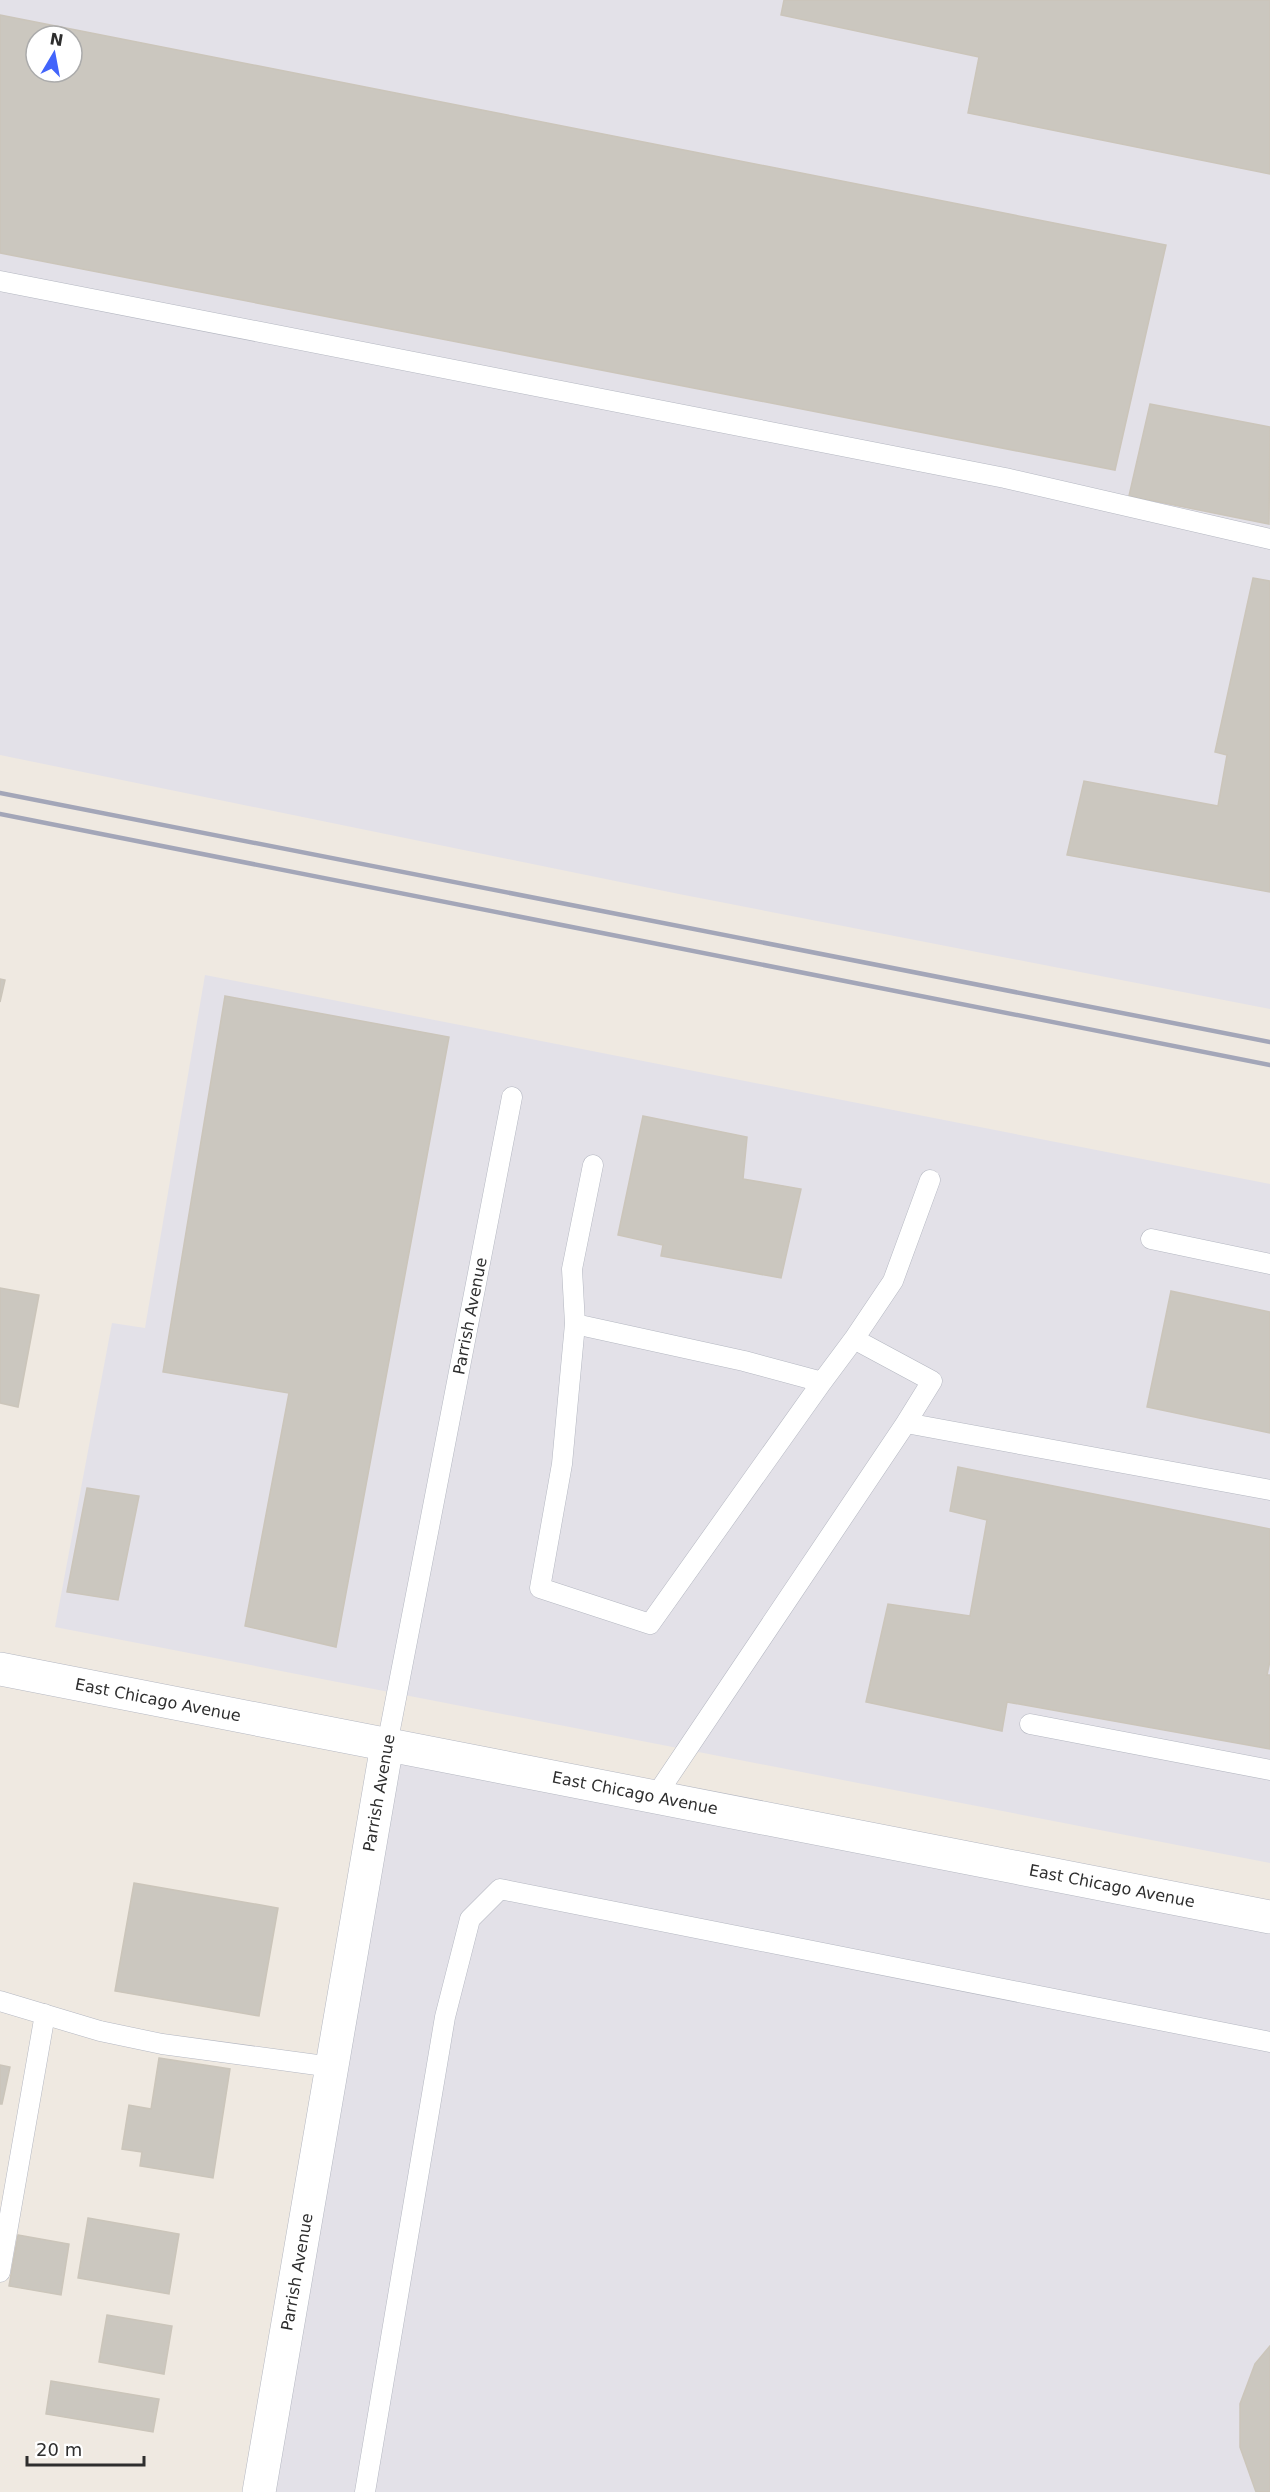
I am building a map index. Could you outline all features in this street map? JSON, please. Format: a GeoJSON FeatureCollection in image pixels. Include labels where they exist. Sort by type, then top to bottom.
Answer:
{"type":"FeatureCollection","features":[{"type":"Feature","properties":{"kind":"main road","name":"East Chicago Avenue"},"geometry":{"type":"LineString","coordinates":[[0,1669],[1270,1917]]}},
{"type":"Feature","properties":{"kind":"main road","name":"Parrish Avenue"},"geometry":{"type":"LineString","coordinates":[[259,2492],[387,1745]]}},
{"type":"Feature","properties":{"kind":"lane"},"geometry":{"type":"LineString","coordinates":[[0,281],[1005,478],[1270,539]]}},
{"type":"Feature","properties":{"kind":"lane","name":"Parrish Avenue"},"geometry":{"type":"LineString","coordinates":[[387,1745],[513,1097]]}},
{"type":"Feature","properties":{"kind":"lane"},"geometry":{"type":"LineString","coordinates":[[593,1165],[572,1269],[574,1324],[562,1464],[540,1588],[650,1624],[854,1339],[892,1281],[930,1180]]}},
{"type":"Feature","properties":{"kind":"lane"},"geometry":{"type":"LineString","coordinates":[[1152,1239],[1270,1264]]}},
{"type":"Feature","properties":{"kind":"lane"},"geometry":{"type":"LineString","coordinates":[[574,1324],[744,1361],[822,1382]]}},
{"type":"Feature","properties":{"kind":"lane"},"geometry":{"type":"LineString","coordinates":[[656,1797],[932,1381],[854,1339]]}},
{"type":"Feature","properties":{"kind":"lane"},"geometry":{"type":"LineString","coordinates":[[906,1423],[1270,1490]]}},
{"type":"Feature","properties":{"kind":"lane"},"geometry":{"type":"LineString","coordinates":[[1030,1724],[1270,1770]]}},
{"type":"Feature","properties":{"kind":"lane"},"geometry":{"type":"LineString","coordinates":[[365,2492],[445,2017],[470,1919],[500,1889],[1270,2042]]}},
{"type":"Feature","properties":{"kind":"lane"},"geometry":{"type":"LineString","coordinates":[[0,2001],[100,2031],[162,2044],[332,2067]]}},
{"type":"Feature","properties":{"kind":"lane"},"geometry":{"type":"LineString","coordinates":[[0,2272],[45,2014]]}},
{"type":"Feature","properties":{"kind":"shaded area"},"geometry":{"type":"Polygon","coordinates":[[[0,0],[1270,0],[1270,1009],[679,894],[0,755],[0,0]]]}},
{"type":"Feature","properties":{"kind":"shaded area"},"geometry":{"type":"Polygon","coordinates":[[[205,975],[1270,1184],[1270,1863],[55,1627],[112,1323],[145,1328],[205,975]]]}},
{"type":"Feature","properties":{"kind":"shaded area"},"geometry":{"type":"Polygon","coordinates":[[[387,1745],[1270,1917],[1270,2492],[257,2492],[387,1745]]]}},
{"type":"Feature","properties":{"kind":"building"},"geometry":{"type":"Polygon","coordinates":[[[784,0],[1270,0],[1270,174],[968,113],[979,57],[781,15],[784,0]]]}},
{"type":"Feature","properties":{"kind":"building"},"geometry":{"type":"Polygon","coordinates":[[[0,15],[46,24],[24,24],[24,84],[84,84],[84,32],[1166,245],[1115,470],[0,253],[0,15]]]}},
{"type":"Feature","properties":{"kind":"building"},"geometry":{"type":"Polygon","coordinates":[[[1150,404],[1270,427],[1269,524],[1129,496],[1150,404]]]}},
{"type":"Feature","properties":{"kind":"building"},"geometry":{"type":"Polygon","coordinates":[[[1253,578],[1270,581],[1270,892],[1067,855],[1084,781],[1218,806],[1227,755],[1215,752],[1253,578]]]}},
{"type":"Feature","properties":{"kind":"building"},"geometry":{"type":"Polygon","coordinates":[[[0,979],[5,980],[0,1002],[0,979]]]}},
{"type":"Feature","properties":{"kind":"building"},"geometry":{"type":"Polygon","coordinates":[[[225,996],[449,1037],[336,1647],[245,1626],[289,1393],[163,1372],[225,996]]]}},
{"type":"Feature","properties":{"kind":"building"},"geometry":{"type":"Polygon","coordinates":[[[643,1116],[747,1137],[743,1179],[801,1189],[781,1278],[661,1256],[663,1245],[618,1235],[643,1116]]]}},
{"type":"Feature","properties":{"kind":"building"},"geometry":{"type":"Polygon","coordinates":[[[0,1288],[39,1295],[18,1407],[0,1403],[0,1288]]]}},
{"type":"Feature","properties":{"kind":"building"},"geometry":{"type":"Polygon","coordinates":[[[1171,1291],[1270,1312],[1270,1433],[1147,1407],[1171,1291]]]}},
{"type":"Feature","properties":{"kind":"building"},"geometry":{"type":"Polygon","coordinates":[[[958,1467],[1270,1529],[1270,1661],[1267,1675],[1270,1675],[1270,1749],[1007,1702],[1002,1731],[866,1702],[888,1604],[970,1616],[987,1520],[950,1511],[958,1467]]]}},
{"type":"Feature","properties":{"kind":"building"},"geometry":{"type":"Polygon","coordinates":[[[87,1488],[139,1496],[118,1600],[67,1592],[87,1488]]]}},
{"type":"Feature","properties":{"kind":"building"},"geometry":{"type":"Polygon","coordinates":[[[134,1883],[278,1908],[259,2016],[115,1991],[134,1883]]]}},
{"type":"Feature","properties":{"kind":"building"},"geometry":{"type":"Polygon","coordinates":[[[159,2058],[230,2069],[213,2178],[140,2166],[142,2152],[122,2149],[129,2105],[151,2109],[159,2058]]]}},
{"type":"Feature","properties":{"kind":"building"},"geometry":{"type":"Polygon","coordinates":[[[0,2065],[10,2067],[2,2104],[0,2104],[0,2065]]]}},
{"type":"Feature","properties":{"kind":"building"},"geometry":{"type":"Polygon","coordinates":[[[88,2218],[179,2234],[169,2294],[78,2278],[88,2218]]]}},
{"type":"Feature","properties":{"kind":"building"},"geometry":{"type":"Polygon","coordinates":[[[18,2235],[69,2244],[61,2295],[9,2286],[18,2235]]]}},
{"type":"Feature","properties":{"kind":"building"},"geometry":{"type":"Polygon","coordinates":[[[107,2315],[172,2326],[164,2374],[99,2362],[107,2315]]]}},
{"type":"Feature","properties":{"kind":"building"},"geometry":{"type":"Polygon","coordinates":[[[1270,2346],[1270,2492],[1256,2492],[1240,2447],[1240,2404],[1255,2364],[1270,2346]]]}},
{"type":"Feature","properties":{"kind":"building"},"geometry":{"type":"Polygon","coordinates":[[[51,2381],[159,2399],[153,2432],[46,2414],[51,2381]]]}},
{"type":"Feature","properties":{"kind":"railway"},"geometry":{"type":"LineString","coordinates":[[0,793],[1270,1042]]}},
{"type":"Feature","properties":{"kind":"railway"},"geometry":{"type":"LineString","coordinates":[[0,814],[1270,1065]]}}]}
